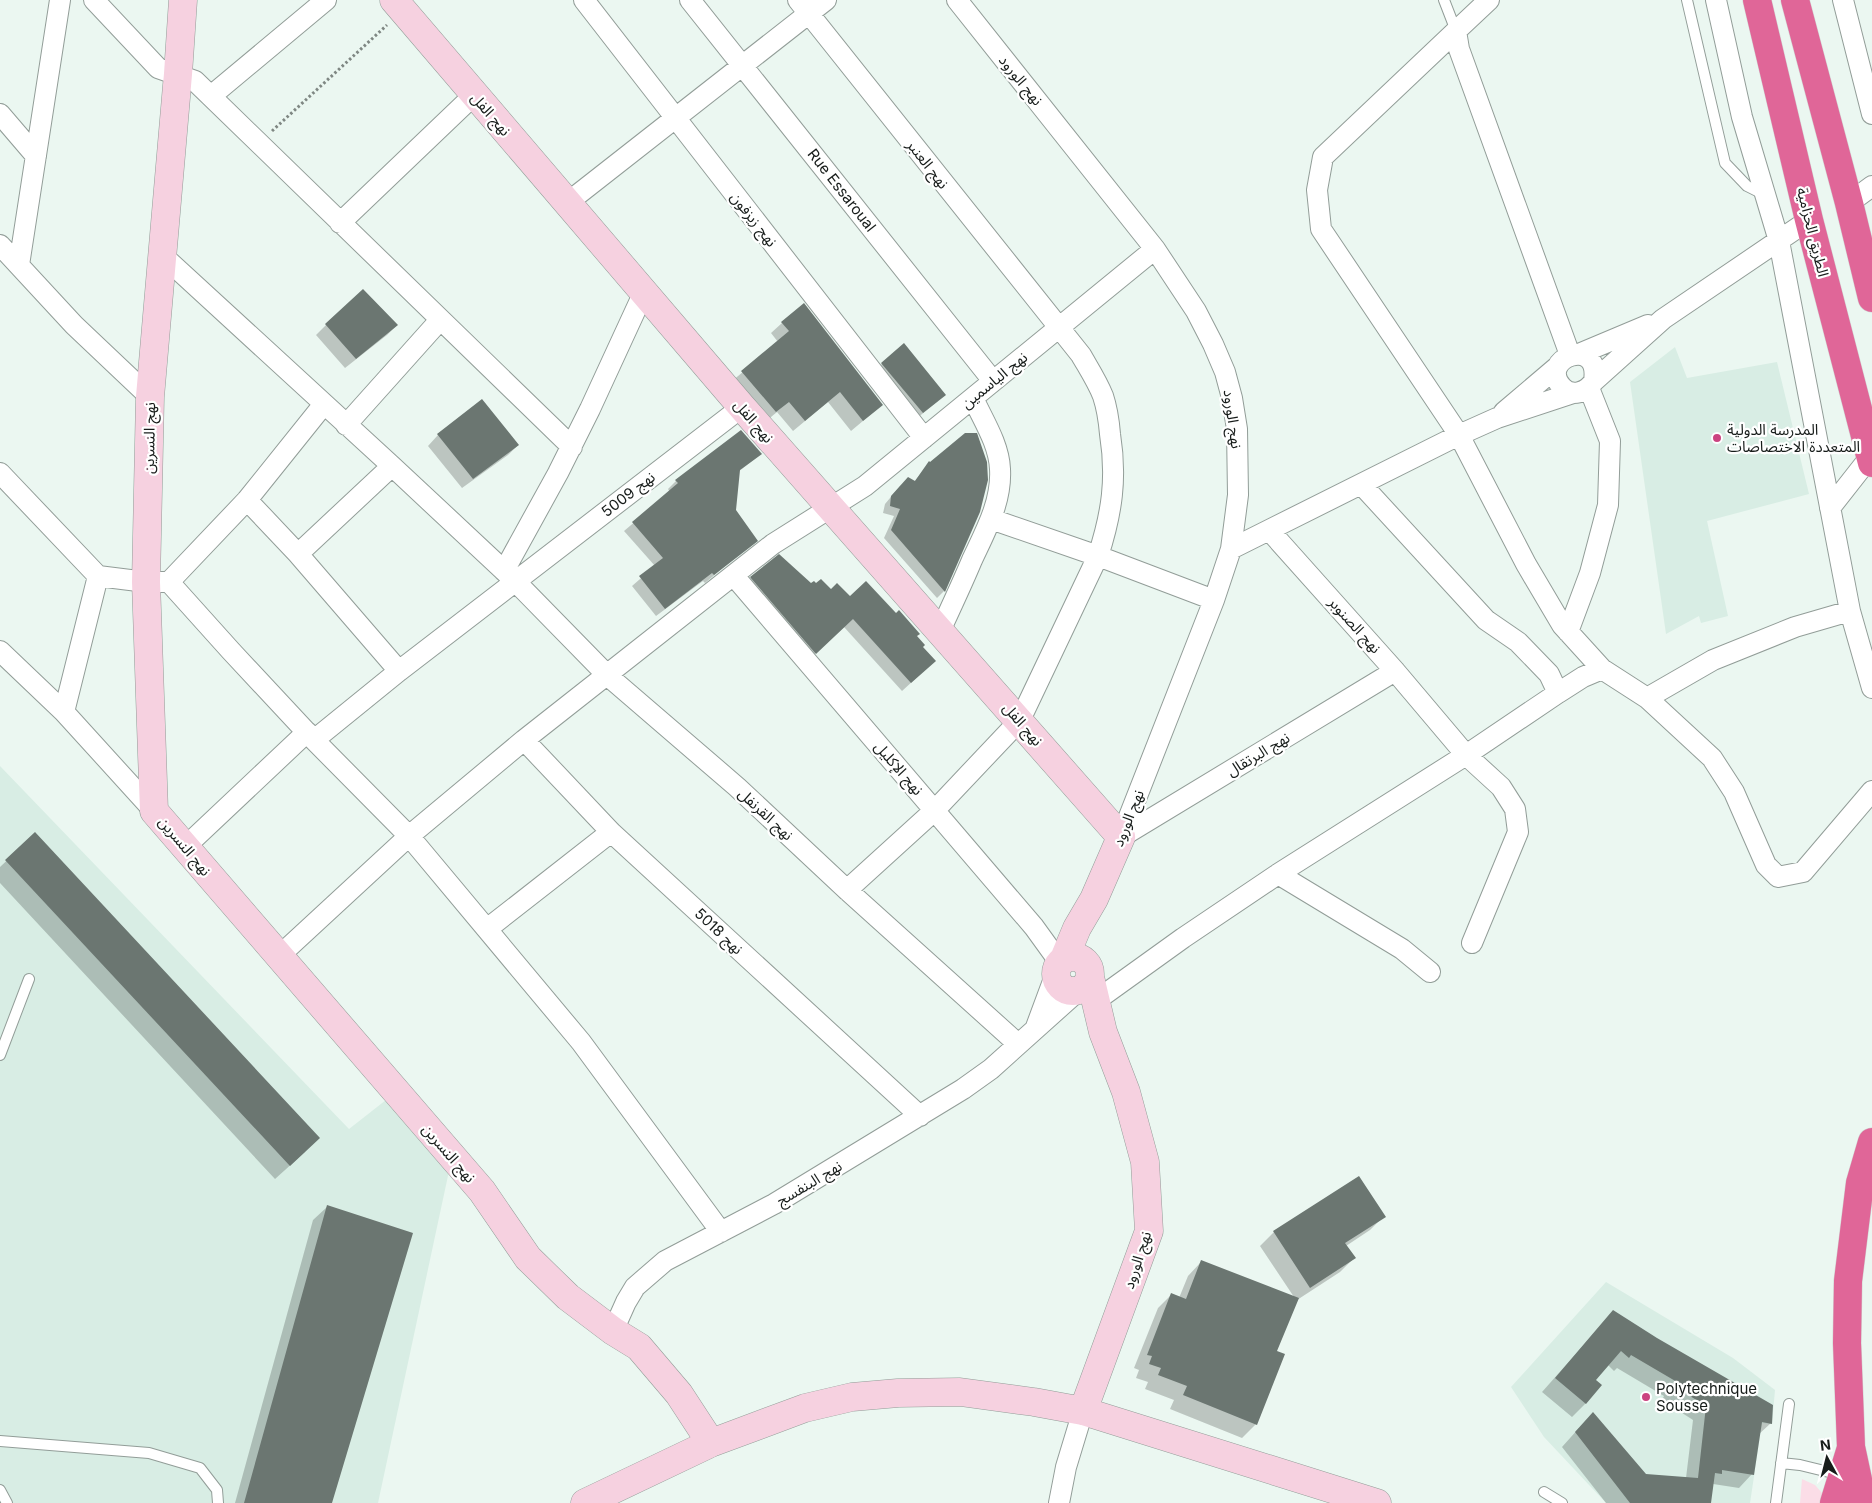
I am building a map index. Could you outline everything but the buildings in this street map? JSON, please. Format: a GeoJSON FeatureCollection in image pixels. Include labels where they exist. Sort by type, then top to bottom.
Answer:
{"type":"FeatureCollection","features":[{"type":"Feature","properties":{"kind":"highway","name":"الطريق الحزامية"},"geometry":{"type":"LineString","coordinates":[[1757,0],[1809,220],[1871,460]]}},
{"type":"Feature","properties":{"kind":"highway"},"geometry":{"type":"LineString","coordinates":[[1795,0],[1872,298]]}},
{"type":"Feature","properties":{"kind":"highway"},"geometry":{"type":"LineString","coordinates":[[1863,1503],[1851,1446],[1847,1325],[1848,1281],[1860,1183],[1872,1142]]}},
{"type":"Feature","properties":{"kind":"highway"},"geometry":{"type":"LineString","coordinates":[[1855,1226],[1872,1190]]}},
{"type":"Feature","properties":{"kind":"highway"},"geometry":{"type":"LineString","coordinates":[[1834,1503],[1851,1446]]}},
{"type":"Feature","properties":{"kind":"street"},"geometry":{"type":"LineString","coordinates":[[19,265],[60,0]]}},
{"type":"Feature","properties":{"kind":"street"},"geometry":{"type":"LineString","coordinates":[[94,0],[158,68],[195,81],[572,447]]}},
{"type":"Feature","properties":{"kind":"street","name":"نهج النسرين"},"geometry":{"type":"LineString","coordinates":[[182,0],[178,74],[150,397],[157,582],[154,811],[278,957],[482,1191],[528,1258],[568,1297],[613,1331],[639,1347],[678,1394],[711,1442]]}},
{"type":"Feature","properties":{"kind":"street"},"geometry":{"type":"LineString","coordinates":[[211,96],[326,0]]}},
{"type":"Feature","properties":{"kind":"street","name":"نهج زيزفون"},"geometry":{"type":"LineString","coordinates":[[584,0],[924,438]]}},
{"type":"Feature","properties":{"kind":"street","name":"Rue Essaroual"},"geometry":{"type":"LineString","coordinates":[[690,0],[993,381]]}},
{"type":"Feature","properties":{"kind":"street"},"geometry":{"type":"LineString","coordinates":[[567,203],[742,66],[804,7],[826,0]]}},
{"type":"Feature","properties":{"kind":"street","name":"نهج الورود"},"geometry":{"type":"LineString","coordinates":[[958,0],[1155,248],[1196,311],[1214,344],[1225,372],[1237,429],[1238,495],[1231,549],[1214,600],[1121,837],[1094,899],[1088,932],[1074,980],[1107,1047],[1126,1092],[1145,1162],[1149,1231],[1083,1411]]}},
{"type":"Feature","properties":{"kind":"street"},"geometry":{"type":"LineString","coordinates":[[1489,0],[1323,157],[1317,190],[1321,229],[1459,435],[1526,564],[1562,626],[1602,670],[1648,698],[1712,758],[1734,792],[1766,865],[1778,877],[1803,872],[1872,791]]}},
{"type":"Feature","properties":{"kind":"street"},"geometry":{"type":"LineString","coordinates":[[1716,0],[1742,117],[1778,241],[1850,611],[1872,688]]}},
{"type":"Feature","properties":{"kind":"street"},"geometry":{"type":"LineString","coordinates":[[1843,0],[1872,114]]}},
{"type":"Feature","properties":{"kind":"street","name":"نهج الفل"},"geometry":{"type":"LineString","coordinates":[[399,5],[643,294],[1121,837]]}},
{"type":"Feature","properties":{"kind":"street","name":"نهج العنبر"},"geometry":{"type":"LineString","coordinates":[[804,7],[1081,356],[1094,377],[1103,398],[1109,422],[1114,475],[1107,527],[1098,556],[1020,720],[935,810],[847,890]]}},
{"type":"Feature","properties":{"kind":"street"},"geometry":{"type":"LineString","coordinates":[[1456,30],[1459,49],[1569,359]]}},
{"type":"Feature","properties":{"kind":"street"},"geometry":{"type":"LineString","coordinates":[[340,223],[474,95]]}},
{"type":"Feature","properties":{"kind":"street"},"geometry":{"type":"LineString","coordinates":[[0,114],[36,156]]}},
{"type":"Feature","properties":{"kind":"street"},"geometry":{"type":"LineString","coordinates":[[1849,203],[1872,186]]}},
{"type":"Feature","properties":{"kind":"street"},"geometry":{"type":"LineString","coordinates":[[1231,549],[1459,435],[1497,418],[1586,387],[1663,319],[1809,220]]}},
{"type":"Feature","properties":{"kind":"street"},"geometry":{"type":"LineString","coordinates":[[0,245],[74,325],[150,397]]}},
{"type":"Feature","properties":{"kind":"street","name":"نهج الياسمين"},"geometry":{"type":"LineString","coordinates":[[278,957],[409,836],[524,740],[608,676],[773,544],[865,486],[1155,248]]}},
{"type":"Feature","properties":{"kind":"street","name":"نهج القرنفل"},"geometry":{"type":"LineString","coordinates":[[162,255],[510,576],[608,676],[737,787],[847,890],[1018,1044]]}},
{"type":"Feature","properties":{"kind":"street"},"geometry":{"type":"LineString","coordinates":[[510,576],[643,294]]}},
{"type":"Feature","properties":{"kind":"street"},"geometry":{"type":"LineString","coordinates":[[1497,418],[1569,359],[1663,319]]}},
{"type":"Feature","properties":{"kind":"street"},"geometry":{"type":"LineString","coordinates":[[346,425],[440,320]]}},
{"type":"Feature","properties":{"kind":"street"},"geometry":{"type":"LineString","coordinates":[[1587,357],[1593,364],[1595,372],[1586,387],[1565,390],[1559,384],[1556,375],[1569,359],[1587,357]]}},
{"type":"Feature","properties":{"kind":"street"},"geometry":{"type":"LineString","coordinates":[[1568,632],[1590,573],[1608,505],[1610,441],[1586,387]]}},
{"type":"Feature","properties":{"kind":"street"},"geometry":{"type":"LineString","coordinates":[[940,631],[992,518],[999,489],[1000,469],[998,454],[973,398]]}},
{"type":"Feature","properties":{"kind":"street"},"geometry":{"type":"LineString","coordinates":[[157,582],[247,500],[324,404]]}},
{"type":"Feature","properties":{"kind":"street","name":"نهج 5009"},"geometry":{"type":"LineString","coordinates":[[185,847],[311,736],[398,671],[510,576],[742,407]]}},
{"type":"Feature","properties":{"kind":"street"},"geometry":{"type":"LineString","coordinates":[[1830,508],[1871,460]]}},
{"type":"Feature","properties":{"kind":"street"},"geometry":{"type":"LineString","coordinates":[[298,554],[392,466]]}},
{"type":"Feature","properties":{"kind":"street"},"geometry":{"type":"LineString","coordinates":[[0,473],[98,576],[157,582],[231,651],[409,836],[581,1042],[721,1232]]}},
{"type":"Feature","properties":{"kind":"street"},"geometry":{"type":"LineString","coordinates":[[1361,484],[1486,620],[1518,642],[1549,674],[1558,693]]}},
{"type":"Feature","properties":{"kind":"street"},"geometry":{"type":"LineString","coordinates":[[247,500],[298,554],[398,671]]}},
{"type":"Feature","properties":{"kind":"street"},"geometry":{"type":"LineString","coordinates":[[992,518],[1214,600]]}},
{"type":"Feature","properties":{"kind":"street","name":"نهج الصنوبر"},"geometry":{"type":"LineString","coordinates":[[1269,530],[1395,671],[1466,755],[1500,787],[1515,809],[1518,832],[1472,943]]}},
{"type":"Feature","properties":{"kind":"street"},"geometry":{"type":"LineString","coordinates":[[64,712],[98,576]]}},
{"type":"Feature","properties":{"kind":"street","name":"نهج الإكليل"},"geometry":{"type":"LineString","coordinates":[[734,576],[1034,927],[1074,980]]}},
{"type":"Feature","properties":{"kind":"street"},"geometry":{"type":"LineString","coordinates":[[1648,698],[1713,660],[1795,627],[1850,611]]}},
{"type":"Feature","properties":{"kind":"street"},"geometry":{"type":"LineString","coordinates":[[0,651],[64,712],[154,811]]}},
{"type":"Feature","properties":{"kind":"street","name":"نهج البنفسج"},"geometry":{"type":"LineString","coordinates":[[613,1331],[635,1287],[665,1261],[774,1204],[963,1089],[991,1069],[1035,1029],[1074,980],[1183,938],[1278,874],[1466,755],[1583,677],[1602,670]]}},
{"type":"Feature","properties":{"kind":"street","name":"نهج البرتقال"},"geometry":{"type":"LineString","coordinates":[[1121,837],[1395,671]]}},
{"type":"Feature","properties":{"kind":"street","name":"نهج 5018"},"geometry":{"type":"LineString","coordinates":[[524,740],[611,832],[920,1116]]}},
{"type":"Feature","properties":{"kind":"street"},"geometry":{"type":"LineString","coordinates":[[487,929],[611,832]]}},
{"type":"Feature","properties":{"kind":"street"},"geometry":{"type":"LineString","coordinates":[[1278,874],[1402,949],[1430,972]]}},
{"type":"Feature","properties":{"kind":"street"},"geometry":{"type":"LineString","coordinates":[[1035,1029],[1074,980]]}},
{"type":"Feature","properties":{"kind":"street"},"geometry":{"type":"LineString","coordinates":[[585,1503],[711,1442],[805,1408],[852,1397],[898,1393],[960,1392],[1083,1411],[1377,1503]]}},
{"type":"Feature","properties":{"kind":"street"},"geometry":{"type":"LineString","coordinates":[[1059,1503],[1066,1467],[1083,1411]]}},
{"type":"Feature","properties":{"kind":"lane"},"geometry":{"type":"LineString","coordinates":[[1444,0],[1456,30]]}},
{"type":"Feature","properties":{"kind":"lane"},"geometry":{"type":"LineString","coordinates":[[1687,0],[1725,163],[1747,186],[1765,195]]}},
{"type":"Feature","properties":{"kind":"lane"},"geometry":{"type":"LineString","coordinates":[[0,1055],[29,978]]}},
{"type":"Feature","properties":{"kind":"lane"},"geometry":{"type":"LineString","coordinates":[[1776,1503],[1789,1404]]}},
{"type":"Feature","properties":{"kind":"lane"},"geometry":{"type":"LineString","coordinates":[[0,1441],[149,1453],[200,1468],[217,1490],[218,1503]]}},
{"type":"Feature","properties":{"kind":"lane"},"geometry":{"type":"LineString","coordinates":[[1781,1463],[1800,1465],[1842,1476]]}},
{"type":"Feature","properties":{"kind":"lane"},"geometry":{"type":"LineString","coordinates":[[0,1490],[7,1503]]}},
{"type":"Feature","properties":{"kind":"lane"},"geometry":{"type":"LineString","coordinates":[[1544,1492],[1562,1503]]}},
{"type":"Feature","properties":{"kind":"path"},"geometry":{"type":"LineString","coordinates":[[258,143],[399,5]]}},
{"type":"Feature","properties":{"kind":"shaded area","name":"المدرسة الدولية المتعددة الاختصاصات"},"geometry":{"type":"Polygon","coordinates":[[[1675,347],[1687,378],[1777,362],[1809,494],[1707,521],[1728,616],[1701,623],[1699,616],[1666,634],[1630,382],[1675,347]]]}},
{"type":"Feature","properties":{"kind":"shaded area"},"geometry":{"type":"Polygon","coordinates":[[[0,766],[349,1129],[386,1100],[449,1171],[378,1503],[0,1503],[0,766]]]}},
{"type":"Feature","properties":{"kind":"shaded area","name":"Polytechnique Sousse"},"geometry":{"type":"Polygon","coordinates":[[[1606,1282],[1733,1358],[1775,1390],[1772,1424],[1762,1423],[1750,1503],[1606,1503],[1544,1437],[1511,1387],[1606,1282]]]}},
{"type":"Feature","properties":{"kind":"shaded area"},"geometry":{"type":"Polygon","coordinates":[[[1802,1479],[1815,1485],[1822,1493],[1820,1503],[1800,1503],[1802,1479]]]}},
{"type":"Feature","properties":{"kind":"place","name":"المدرسة الدولية المتعددة الاختصاصات"},"geometry":{"type":"Point","coordinates":[1717,438]}},
{"type":"Feature","properties":{"kind":"place","name":"Polytechnique Sousse"},"geometry":{"type":"Point","coordinates":[1646,1397]}}]}
